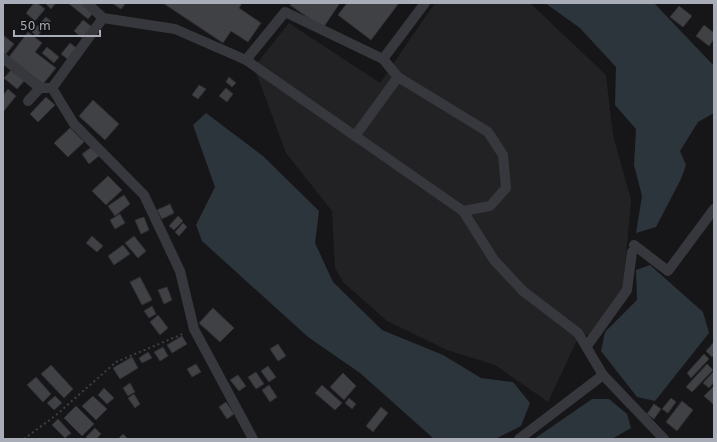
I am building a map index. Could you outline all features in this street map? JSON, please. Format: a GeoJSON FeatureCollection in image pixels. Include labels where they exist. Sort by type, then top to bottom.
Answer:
{"type":"FeatureCollection","features":[{"type":"Feature","properties":{"kind":"street"},"geometry":{"type":"LineString","coordinates":[[87,3],[103,18],[175,29],[246,60],[463,211],[494,260],[523,292],[578,333],[603,375],[664,439]]}},
{"type":"Feature","properties":{"kind":"street"},"geometry":{"type":"LineString","coordinates":[[383,59],[424,3]]}},
{"type":"Feature","properties":{"kind":"street"},"geometry":{"type":"LineString","coordinates":[[246,60],[285,12],[383,59],[398,77],[488,132],[503,155],[506,188],[490,206],[463,211]]}},
{"type":"Feature","properties":{"kind":"street"},"geometry":{"type":"LineString","coordinates":[[52,88],[103,18]]}},
{"type":"Feature","properties":{"kind":"street"},"geometry":{"type":"LineString","coordinates":[[3,58],[40,88],[52,88]]}},
{"type":"Feature","properties":{"kind":"street"},"geometry":{"type":"LineString","coordinates":[[355,136],[398,77]]}},
{"type":"Feature","properties":{"kind":"street"},"geometry":{"type":"LineString","coordinates":[[28,101],[40,88]]}},
{"type":"Feature","properties":{"kind":"street"},"geometry":{"type":"LineString","coordinates":[[52,88],[74,124],[144,195],[180,271],[194,329],[253,439]]}},
{"type":"Feature","properties":{"kind":"street"},"geometry":{"type":"LineString","coordinates":[[587,346],[627,290],[633,248],[668,271],[714,209]]}},
{"type":"Feature","properties":{"kind":"street"},"geometry":{"type":"LineString","coordinates":[[519,439],[603,375]]}},
{"type":"Feature","properties":{"kind":"path"},"geometry":{"type":"LineString","coordinates":[[24,439],[54,416],[116,362],[194,329]]}},
{"type":"Feature","properties":{"kind":"shaded area"},"geometry":{"type":"Polygon","coordinates":[[[435,3],[530,3],[606,75],[613,135],[631,200],[623,288],[591,335],[579,336],[548,402],[495,365],[447,350],[387,321],[343,282],[335,268],[332,211],[286,153],[254,67],[289,23],[380,83],[435,3]]]}},
{"type":"Feature","properties":{"kind":"shaded area"},"geometry":{"type":"Polygon","coordinates":[[[545,3],[654,3],[714,66],[714,113],[698,122],[680,151],[686,165],[681,179],[656,227],[636,233],[642,196],[634,165],[636,129],[615,105],[616,67],[580,28],[545,3]]]}},
{"type":"Feature","properties":{"kind":"shaded area"},"geometry":{"type":"Polygon","coordinates":[[[206,113],[263,156],[319,211],[315,243],[333,282],[382,330],[443,355],[481,378],[513,382],[530,403],[521,426],[495,439],[434,439],[360,373],[308,337],[202,241],[196,225],[215,187],[193,125],[206,113]]]}},
{"type":"Feature","properties":{"kind":"shaded area"},"geometry":{"type":"Polygon","coordinates":[[[650,265],[703,312],[709,333],[655,401],[637,397],[601,351],[605,332],[637,300],[636,270],[650,265]]]}},
{"type":"Feature","properties":{"kind":"shaded area"},"geometry":{"type":"Polygon","coordinates":[[[592,399],[609,399],[627,414],[631,428],[612,439],[534,439],[592,399]]]}},
{"type":"Feature","properties":{"kind":"building"},"geometry":{"type":"Polygon","coordinates":[[[34,3],[37,3],[45,9],[35,21],[26,13],[34,3]]]}},
{"type":"Feature","properties":{"kind":"building"},"geometry":{"type":"Polygon","coordinates":[[[45,3],[56,3],[51,9],[45,3]]]}},
{"type":"Feature","properties":{"kind":"building"},"geometry":{"type":"Polygon","coordinates":[[[68,3],[82,3],[94,12],[88,19],[68,3]]]}},
{"type":"Feature","properties":{"kind":"building"},"geometry":{"type":"Polygon","coordinates":[[[112,3],[126,3],[121,9],[112,3]]]}},
{"type":"Feature","properties":{"kind":"building"},"geometry":{"type":"Polygon","coordinates":[[[163,3],[242,3],[239,8],[261,23],[248,42],[231,31],[223,43],[163,3]]]}},
{"type":"Feature","properties":{"kind":"building"},"geometry":{"type":"Polygon","coordinates":[[[292,3],[340,3],[323,28],[290,5],[292,3]]]}},
{"type":"Feature","properties":{"kind":"building"},"geometry":{"type":"Polygon","coordinates":[[[347,3],[399,3],[371,40],[338,15],[347,3]]]}},
{"type":"Feature","properties":{"kind":"building"},"geometry":{"type":"Polygon","coordinates":[[[679,6],[692,16],[683,27],[670,17],[679,6]]]}},
{"type":"Feature","properties":{"kind":"building"},"geometry":{"type":"Polygon","coordinates":[[[46,17],[51,21],[45,28],[40,23],[46,17]]]}},
{"type":"Feature","properties":{"kind":"building"},"geometry":{"type":"Polygon","coordinates":[[[83,20],[92,27],[82,38],[74,31],[83,20]]]}},
{"type":"Feature","properties":{"kind":"building"},"geometry":{"type":"Polygon","coordinates":[[[38,25],[43,29],[37,37],[32,32],[38,25]]]}},
{"type":"Feature","properties":{"kind":"building"},"geometry":{"type":"Polygon","coordinates":[[[704,25],[714,33],[714,39],[709,46],[696,36],[704,25]]]}},
{"type":"Feature","properties":{"kind":"building"},"geometry":{"type":"Polygon","coordinates":[[[28,32],[42,43],[35,52],[56,68],[43,84],[9,57],[28,32]]]}},
{"type":"Feature","properties":{"kind":"building"},"geometry":{"type":"Polygon","coordinates":[[[3,35],[14,44],[5,55],[3,53],[3,35]]]}},
{"type":"Feature","properties":{"kind":"building"},"geometry":{"type":"Polygon","coordinates":[[[70,43],[79,50],[70,61],[61,54],[70,43]]]}},
{"type":"Feature","properties":{"kind":"building"},"geometry":{"type":"Polygon","coordinates":[[[47,47],[59,57],[54,63],[42,53],[47,47]]]}},
{"type":"Feature","properties":{"kind":"building"},"geometry":{"type":"Polygon","coordinates":[[[12,69],[25,80],[17,89],[4,78],[12,69]]]}},
{"type":"Feature","properties":{"kind":"building"},"geometry":{"type":"Polygon","coordinates":[[[229,77],[236,83],[232,87],[226,82],[229,77]]]}},
{"type":"Feature","properties":{"kind":"building"},"geometry":{"type":"Polygon","coordinates":[[[199,85],[206,89],[198,99],[192,95],[199,85]]]}},
{"type":"Feature","properties":{"kind":"building"},"geometry":{"type":"Polygon","coordinates":[[[226,88],[233,94],[227,102],[219,96],[226,88]]]}},
{"type":"Feature","properties":{"kind":"building"},"geometry":{"type":"Polygon","coordinates":[[[8,89],[16,96],[3,112],[3,95],[8,89]]]}},
{"type":"Feature","properties":{"kind":"building"},"geometry":{"type":"Polygon","coordinates":[[[46,97],[55,105],[38,122],[30,114],[46,97]]]}},
{"type":"Feature","properties":{"kind":"building"},"geometry":{"type":"Polygon","coordinates":[[[93,100],[119,124],[105,140],[79,116],[93,100]]]}},
{"type":"Feature","properties":{"kind":"building"},"geometry":{"type":"Polygon","coordinates":[[[70,128],[84,142],[68,157],[54,143],[70,128]]]}},
{"type":"Feature","properties":{"kind":"building"},"geometry":{"type":"Polygon","coordinates":[[[93,146],[100,155],[89,164],[82,154],[93,146]]]}},
{"type":"Feature","properties":{"kind":"building"},"geometry":{"type":"Polygon","coordinates":[[[108,176],[122,190],[106,205],[92,191],[108,176]]]}},
{"type":"Feature","properties":{"kind":"building"},"geometry":{"type":"Polygon","coordinates":[[[124,195],[130,204],[115,216],[108,206],[124,195]]]}},
{"type":"Feature","properties":{"kind":"building"},"geometry":{"type":"Polygon","coordinates":[[[170,204],[174,213],[162,219],[157,210],[170,204]]]}},
{"type":"Feature","properties":{"kind":"building"},"geometry":{"type":"Polygon","coordinates":[[[120,214],[125,223],[115,229],[110,220],[120,214]]]}},
{"type":"Feature","properties":{"kind":"building"},"geometry":{"type":"Polygon","coordinates":[[[178,216],[183,221],[174,230],[169,226],[178,216]]]}},
{"type":"Feature","properties":{"kind":"building"},"geometry":{"type":"Polygon","coordinates":[[[144,217],[149,230],[141,234],[135,220],[144,217]]]}},
{"type":"Feature","properties":{"kind":"building"},"geometry":{"type":"Polygon","coordinates":[[[183,223],[187,227],[179,236],[175,232],[183,223]]]}},
{"type":"Feature","properties":{"kind":"building"},"geometry":{"type":"Polygon","coordinates":[[[92,236],[103,246],[97,252],[86,243],[92,236]]]}},
{"type":"Feature","properties":{"kind":"building"},"geometry":{"type":"Polygon","coordinates":[[[134,236],[146,251],[138,258],[125,243],[134,236]]]}},
{"type":"Feature","properties":{"kind":"building"},"geometry":{"type":"Polygon","coordinates":[[[123,245],[130,254],[114,265],[108,256],[123,245]]]}},
{"type":"Feature","properties":{"kind":"building"},"geometry":{"type":"Polygon","coordinates":[[[140,277],[152,300],[142,305],[130,282],[140,277]]]}},
{"type":"Feature","properties":{"kind":"building"},"geometry":{"type":"Polygon","coordinates":[[[167,287],[172,300],[164,304],[158,290],[167,287]]]}},
{"type":"Feature","properties":{"kind":"building"},"geometry":{"type":"Polygon","coordinates":[[[152,306],[156,314],[149,318],[144,311],[152,306]]]}},
{"type":"Feature","properties":{"kind":"building"},"geometry":{"type":"Polygon","coordinates":[[[213,308],[234,328],[220,342],[199,323],[213,308]]]}},
{"type":"Feature","properties":{"kind":"building"},"geometry":{"type":"Polygon","coordinates":[[[158,315],[168,328],[160,335],[150,322],[158,315]]]}},
{"type":"Feature","properties":{"kind":"building"},"geometry":{"type":"Polygon","coordinates":[[[182,336],[187,344],[172,353],[167,345],[182,336]]]}},
{"type":"Feature","properties":{"kind":"building"},"geometry":{"type":"Polygon","coordinates":[[[714,342],[714,355],[712,357],[706,351],[714,342]]]}},
{"type":"Feature","properties":{"kind":"building"},"geometry":{"type":"Polygon","coordinates":[[[278,344],[286,356],[278,361],[270,349],[278,344]]]}},
{"type":"Feature","properties":{"kind":"building"},"geometry":{"type":"Polygon","coordinates":[[[163,347],[168,356],[160,361],[154,352],[163,347]]]}},
{"type":"Feature","properties":{"kind":"building"},"geometry":{"type":"Polygon","coordinates":[[[148,352],[152,358],[142,363],[139,358],[148,352]]]}},
{"type":"Feature","properties":{"kind":"building"},"geometry":{"type":"Polygon","coordinates":[[[704,354],[709,359],[691,378],[687,373],[704,354]]]}},
{"type":"Feature","properties":{"kind":"building"},"geometry":{"type":"Polygon","coordinates":[[[132,357],[138,368],[120,379],[113,368],[132,357]]]}},
{"type":"Feature","properties":{"kind":"building"},"geometry":{"type":"Polygon","coordinates":[[[196,364],[201,372],[192,377],[187,369],[196,364]]]}},
{"type":"Feature","properties":{"kind":"building"},"geometry":{"type":"Polygon","coordinates":[[[707,364],[713,370],[692,392],[686,387],[707,364]]]}},
{"type":"Feature","properties":{"kind":"building"},"geometry":{"type":"Polygon","coordinates":[[[51,365],[73,389],[64,398],[41,374],[51,365]]]}},
{"type":"Feature","properties":{"kind":"building"},"geometry":{"type":"Polygon","coordinates":[[[268,366],[276,377],[269,382],[261,371],[268,366]]]}},
{"type":"Feature","properties":{"kind":"building"},"geometry":{"type":"Polygon","coordinates":[[[714,371],[714,382],[709,388],[703,383],[714,371]]]}},
{"type":"Feature","properties":{"kind":"building"},"geometry":{"type":"Polygon","coordinates":[[[256,372],[264,384],[256,389],[248,377],[256,372]]]}},
{"type":"Feature","properties":{"kind":"building"},"geometry":{"type":"Polygon","coordinates":[[[343,373],[356,386],[344,400],[330,387],[343,373]]]}},
{"type":"Feature","properties":{"kind":"building"},"geometry":{"type":"Polygon","coordinates":[[[238,375],[246,386],[239,391],[230,380],[238,375]]]}},
{"type":"Feature","properties":{"kind":"building"},"geometry":{"type":"Polygon","coordinates":[[[36,377],[51,394],[43,402],[27,385],[36,377]]]}},
{"type":"Feature","properties":{"kind":"building"},"geometry":{"type":"Polygon","coordinates":[[[130,383],[135,392],[128,396],[123,388],[130,383]]]}},
{"type":"Feature","properties":{"kind":"building"},"geometry":{"type":"Polygon","coordinates":[[[269,385],[277,397],[270,402],[262,390],[269,385]]]}},
{"type":"Feature","properties":{"kind":"building"},"geometry":{"type":"Polygon","coordinates":[[[322,385],[342,403],[335,410],[315,393],[322,385]]]}},
{"type":"Feature","properties":{"kind":"building"},"geometry":{"type":"Polygon","coordinates":[[[714,386],[714,403],[713,404],[704,396],[714,386]]]}},
{"type":"Feature","properties":{"kind":"building"},"geometry":{"type":"Polygon","coordinates":[[[104,388],[114,398],[107,404],[98,395],[104,388]]]}},
{"type":"Feature","properties":{"kind":"building"},"geometry":{"type":"Polygon","coordinates":[[[134,394],[140,404],[135,408],[128,398],[134,394]]]}},
{"type":"Feature","properties":{"kind":"building"},"geometry":{"type":"Polygon","coordinates":[[[55,396],[62,403],[54,410],[47,403],[55,396]]]}},
{"type":"Feature","properties":{"kind":"building"},"geometry":{"type":"Polygon","coordinates":[[[93,396],[107,409],[96,420],[82,406],[93,396]]]}},
{"type":"Feature","properties":{"kind":"building"},"geometry":{"type":"Polygon","coordinates":[[[349,398],[356,404],[352,409],[345,403],[349,398]]]}},
{"type":"Feature","properties":{"kind":"building"},"geometry":{"type":"Polygon","coordinates":[[[671,398],[676,402],[668,413],[662,409],[671,398]]]}},
{"type":"Feature","properties":{"kind":"building"},"geometry":{"type":"Polygon","coordinates":[[[682,401],[693,410],[677,431],[666,422],[682,401]]]}},
{"type":"Feature","properties":{"kind":"building"},"geometry":{"type":"Polygon","coordinates":[[[226,402],[234,414],[227,419],[219,407],[226,402]]]}},
{"type":"Feature","properties":{"kind":"building"},"geometry":{"type":"Polygon","coordinates":[[[654,404],[661,409],[654,419],[647,414],[654,404]]]}},
{"type":"Feature","properties":{"kind":"building"},"geometry":{"type":"Polygon","coordinates":[[[76,406],[94,424],[82,436],[64,418],[76,406]]]}},
{"type":"Feature","properties":{"kind":"building"},"geometry":{"type":"Polygon","coordinates":[[[381,407],[388,413],[373,432],[366,426],[381,407]]]}},
{"type":"Feature","properties":{"kind":"building"},"geometry":{"type":"Polygon","coordinates":[[[58,419],[71,433],[65,438],[52,425],[58,419]]]}},
{"type":"Feature","properties":{"kind":"building"},"geometry":{"type":"Polygon","coordinates":[[[95,428],[101,434],[96,439],[88,439],[86,437],[95,428]]]}},
{"type":"Feature","properties":{"kind":"building"},"geometry":{"type":"Polygon","coordinates":[[[123,434],[128,439],[118,439],[123,434]]]}}]}
